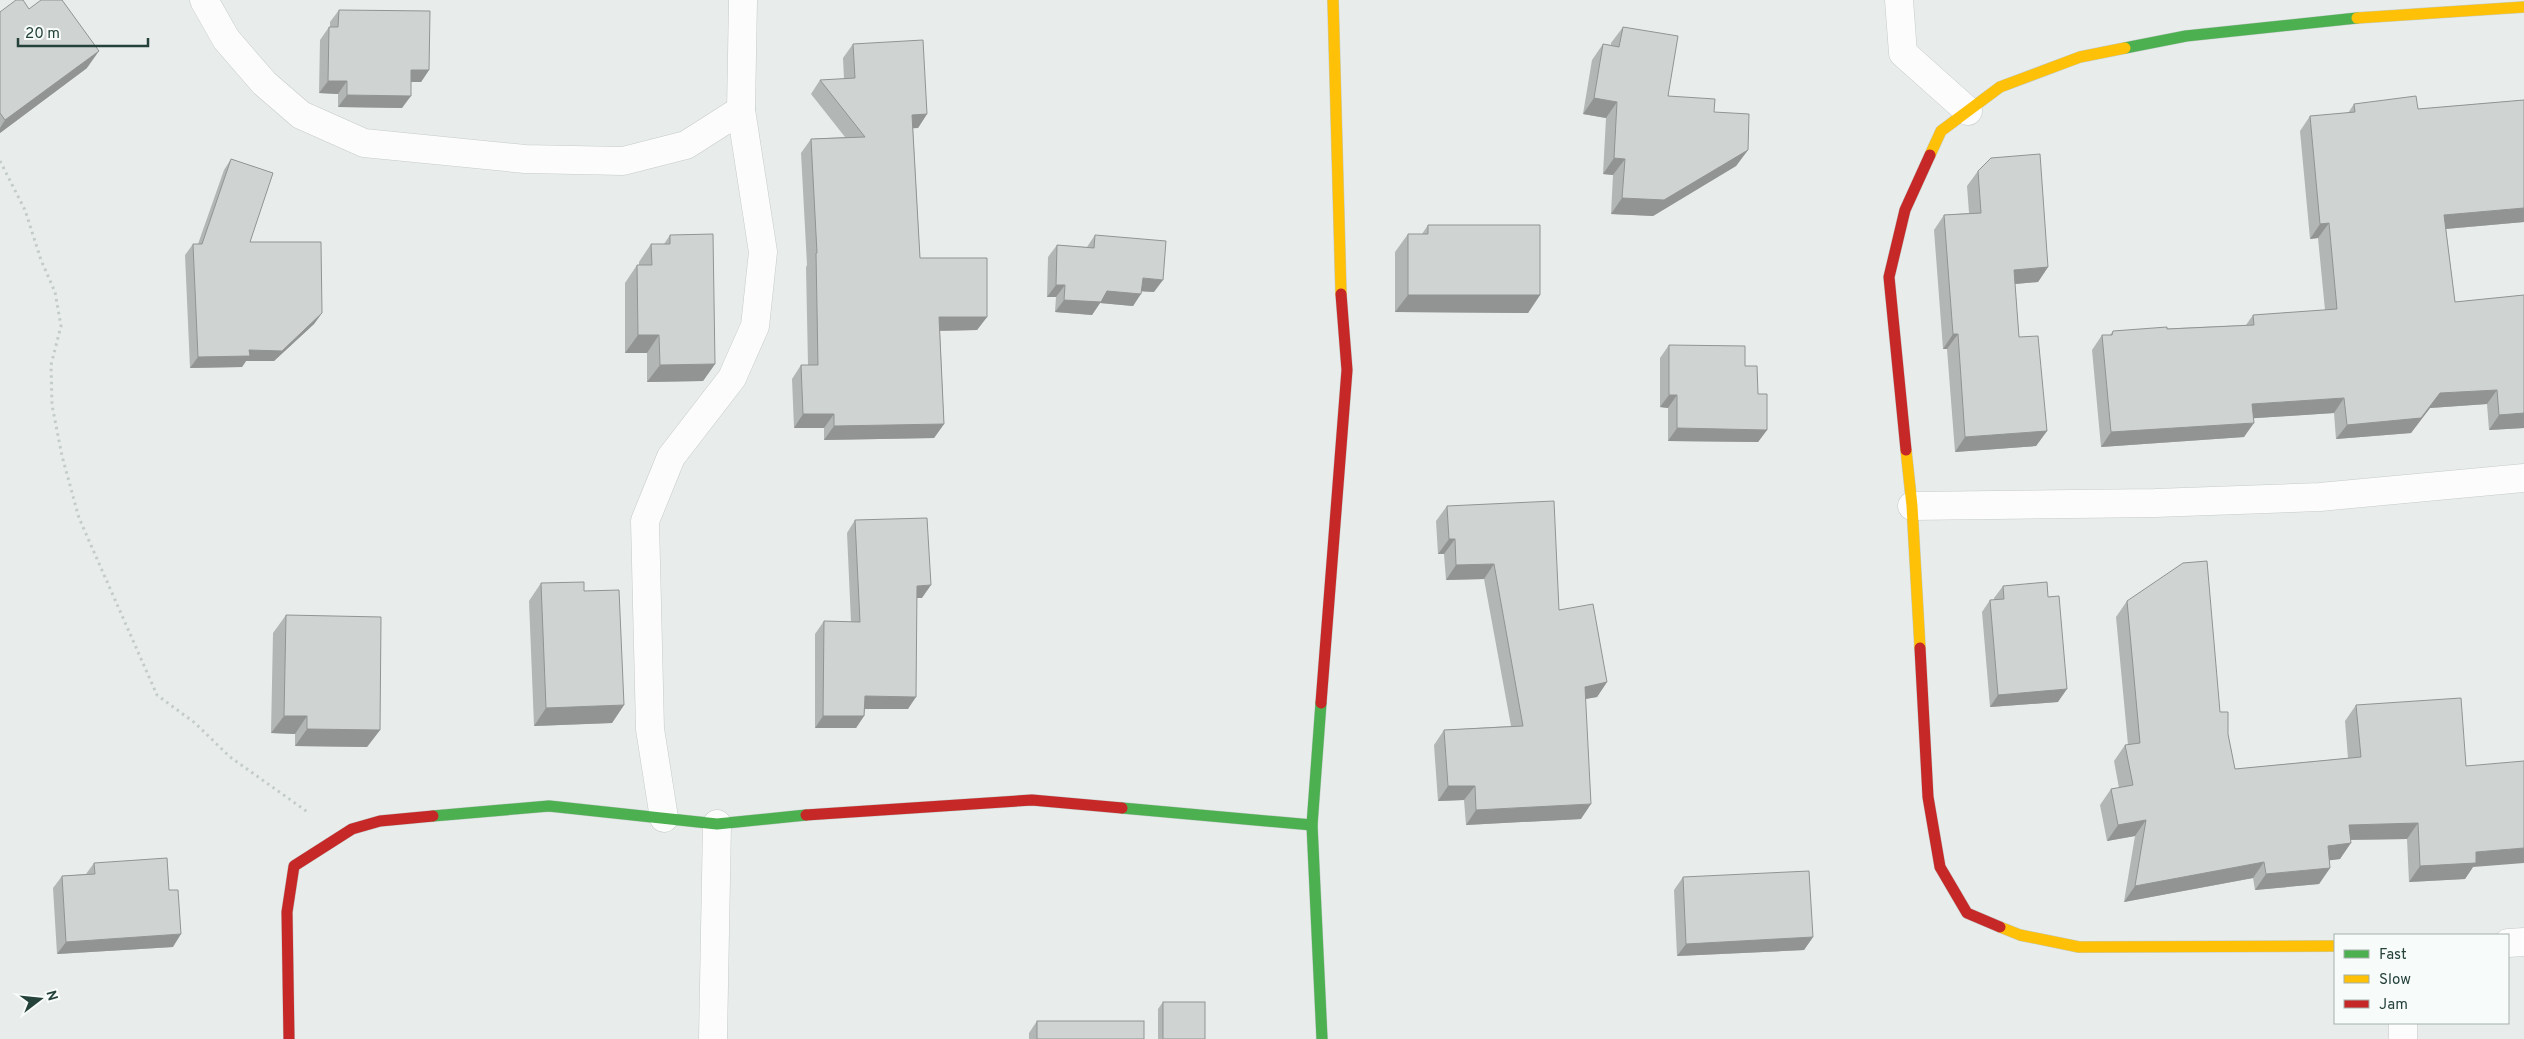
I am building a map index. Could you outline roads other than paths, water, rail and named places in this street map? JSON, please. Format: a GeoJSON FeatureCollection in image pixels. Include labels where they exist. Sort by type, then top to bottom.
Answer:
{"type":"FeatureCollection","features":[{"type":"Feature","properties":{"kind":"street"},"geometry":{"type":"LineString","coordinates":[[204,0],[226,39],[264,83],[301,115],[364,142],[525,159],[623,161],[686,145],[740,110]]}},
{"type":"Feature","properties":{"kind":"street"},"geometry":{"type":"LineString","coordinates":[[664,818],[650,729],[645,522],[671,456],[732,378],[755,326],[763,252],[740,110],[743,0]]}},
{"type":"Feature","properties":{"kind":"street"},"geometry":{"type":"LineString","coordinates":[[1322,1039],[1312,825],[1348,370],[1341,298],[1332,0]]}},
{"type":"Feature","properties":{"kind":"street"},"geometry":{"type":"LineString","coordinates":[[1899,0],[1903,53],[1968,111]]}},
{"type":"Feature","properties":{"kind":"street"},"geometry":{"type":"LineString","coordinates":[[2334,946],[2079,947],[2020,935],[1967,913],[1940,867],[1928,797],[1912,506],[1889,277],[1905,210],[1941,131],[2000,87],[2080,57],[2186,36],[2330,20],[2524,7]]}},
{"type":"Feature","properties":{"kind":"street"},"geometry":{"type":"LineString","coordinates":[[1912,506],[2155,503],[2320,497],[2524,478]]}},
{"type":"Feature","properties":{"kind":"street"},"geometry":{"type":"LineString","coordinates":[[289,1039],[287,912],[294,866],[352,829],[380,821],[549,806],[717,824],[832,813],[1032,800],[1312,825]]}},
{"type":"Feature","properties":{"kind":"street"},"geometry":{"type":"LineString","coordinates":[[713,1039],[717,824]]}},
{"type":"Feature","properties":{"kind":"street"},"geometry":{"type":"LineString","coordinates":[[2509,943],[2524,942]]}},
{"type":"Feature","properties":{"kind":"street"},"geometry":{"type":"LineString","coordinates":[[2403,1024],[2403,1039]]}}]}
